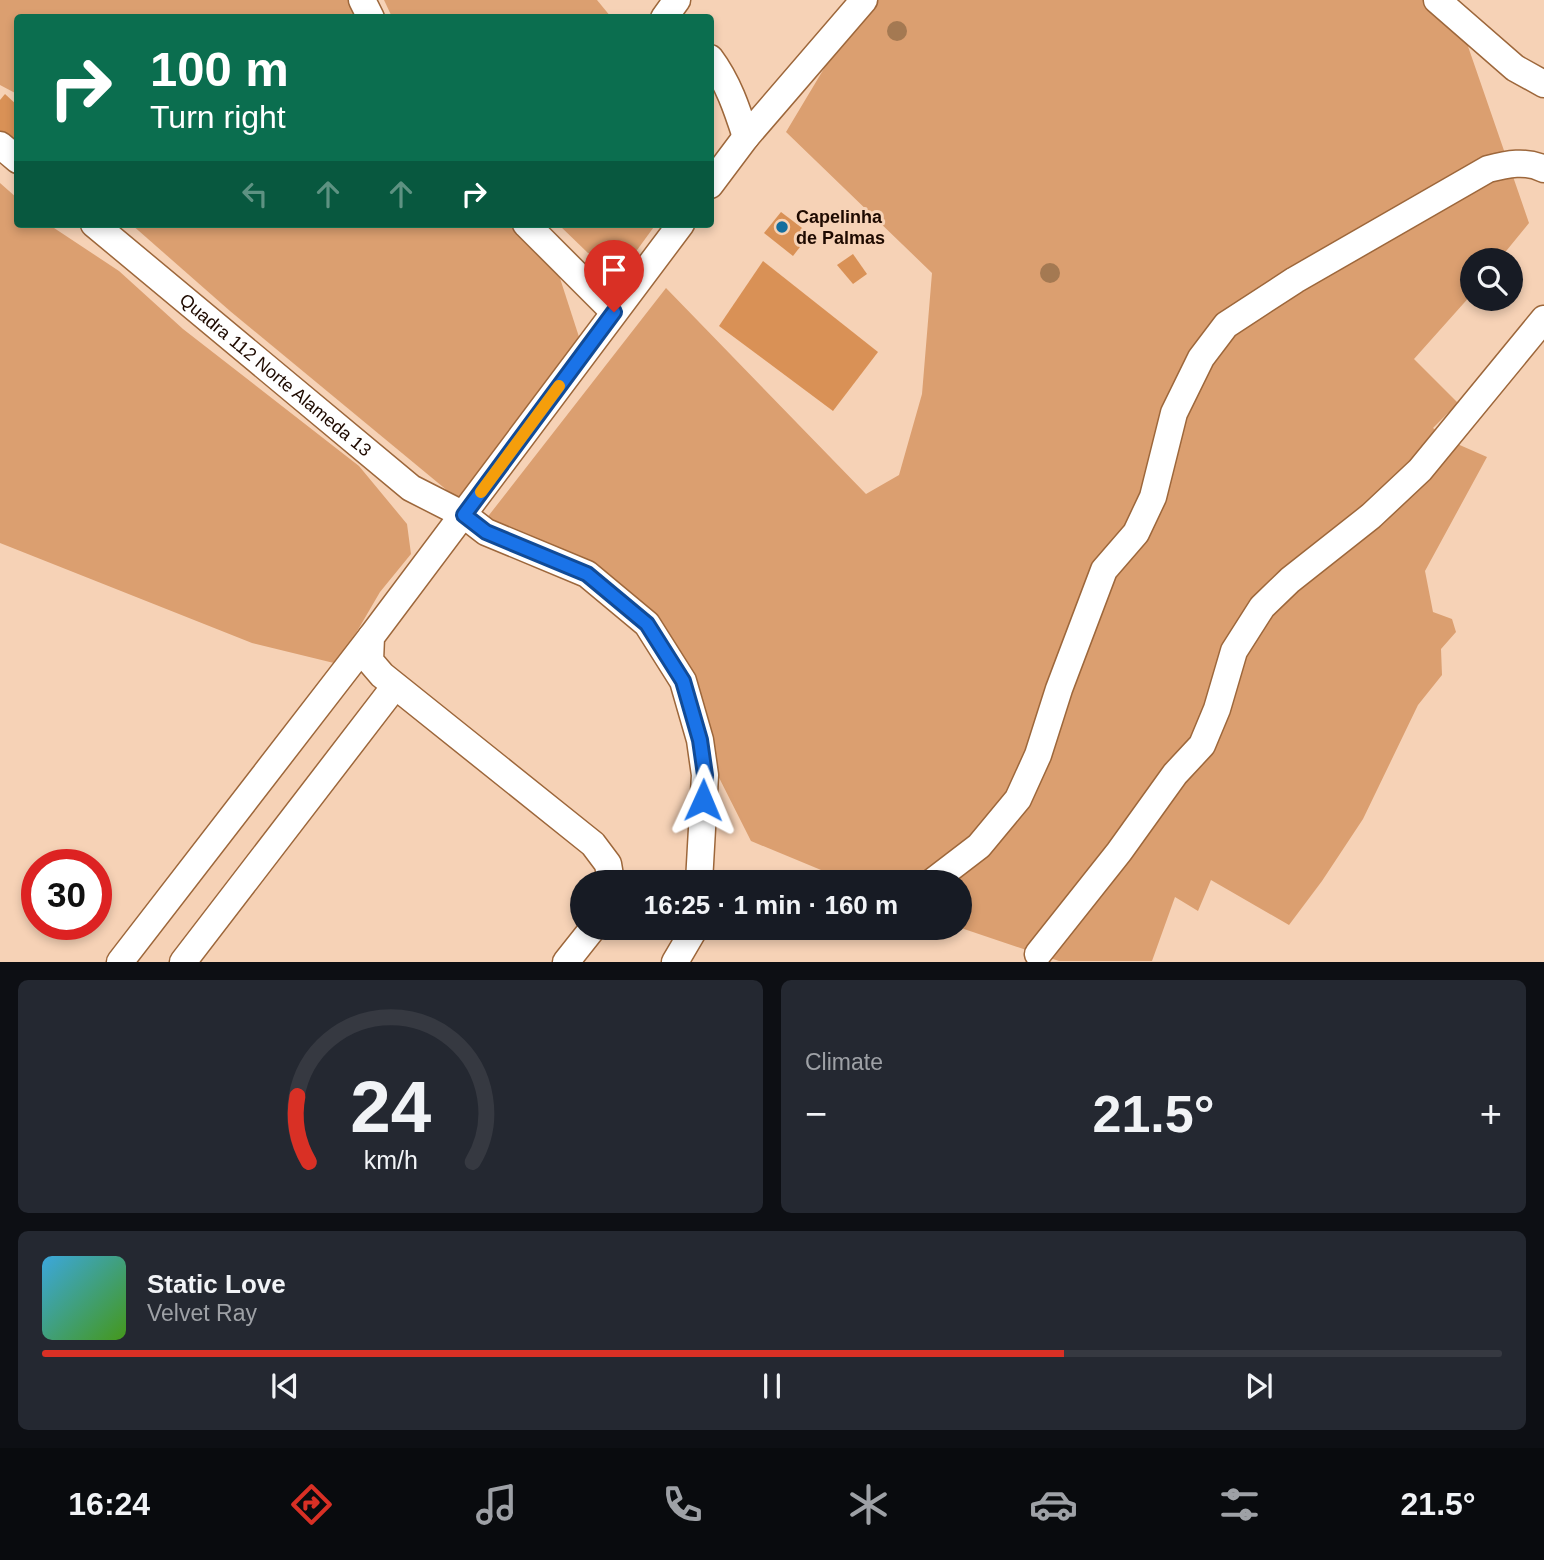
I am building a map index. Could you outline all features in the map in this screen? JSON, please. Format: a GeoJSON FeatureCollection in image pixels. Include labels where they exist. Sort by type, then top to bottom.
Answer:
{"type":"FeatureCollection","features":[{"type":"Feature","properties":{"kind":"street"},"geometry":{"type":"LineString","coordinates":[[714,179],[746,137],[864,0]]}},
{"type":"Feature","properties":{"kind":"street"},"geometry":{"type":"LineString","coordinates":[[1437,0],[1515,68],[1544,84]]}},
{"type":"Feature","properties":{"kind":"street"},"geometry":{"type":"LineString","coordinates":[[714,63],[734,101],[746,137]]}},
{"type":"Feature","properties":{"kind":"street"},"geometry":{"type":"LineString","coordinates":[[0,145],[14,157]]}},
{"type":"Feature","properties":{"kind":"street"},"geometry":{"type":"LineString","coordinates":[[948,870],[979,846],[1018,799],[1038,755],[1059,688],[1104,570],[1136,533],[1153,497],[1174,413],[1201,358],[1226,325],[1295,279],[1488,169],[1513,163],[1536,165],[1544,169]]}},
{"type":"Feature","properties":{"kind":"street","name":"Quadra 112 Norte Alameda 13"},"geometry":{"type":"LineString","coordinates":[[99,228],[411,488],[464,515],[486,532],[587,574],[647,624],[683,681],[700,740],[705,775],[700,870]]}},
{"type":"Feature","properties":{"kind":"street"},"geometry":{"type":"LineString","coordinates":[[530,228],[614,312]]}},
{"type":"Feature","properties":{"kind":"street"},"geometry":{"type":"LineString","coordinates":[[120,961],[464,515],[678,228]]}},
{"type":"Feature","properties":{"kind":"street"},"geometry":{"type":"LineString","coordinates":[[1038,954],[1086,895],[1175,774],[1202,745],[1217,709],[1234,651],[1262,607],[1290,580],[1371,516],[1420,470],[1544,319]]}},
{"type":"Feature","properties":{"kind":"street"},"geometry":{"type":"LineString","coordinates":[[371,637],[370,661],[382,675],[593,844],[608,864],[609,870]]}},
{"type":"Feature","properties":{"kind":"street"},"geometry":{"type":"LineString","coordinates":[[183,961],[395,685]]}},
{"type":"Feature","properties":{"kind":"street"},"geometry":{"type":"LineString","coordinates":[[566,961],[583,940]]}},
{"type":"Feature","properties":{"kind":"street"},"geometry":{"type":"LineString","coordinates":[[675,961],[688,940]]}},
{"type":"Feature","properties":{"kind":"shaded area"},"geometry":{"type":"Polygon","coordinates":[[[0,0],[348,0],[354,14],[14,14],[14,92],[0,85],[0,0]]]}},
{"type":"Feature","properties":{"kind":"shaded area"},"geometry":{"type":"Polygon","coordinates":[[[384,0],[597,0],[609,14],[391,14],[384,0]]]}},
{"type":"Feature","properties":{"kind":"shaded area"},"geometry":{"type":"Polygon","coordinates":[[[865,0],[1452,0],[1529,223],[1509,248],[1460,248],[1460,307],[1414,359],[1458,403],[1433,428],[1446,439],[1487,457],[1425,571],[1433,612],[1452,619],[1456,632],[1441,649],[1442,675],[1418,705],[1363,819],[1289,925],[1211,880],[1198,911],[1175,897],[1152,961],[1059,961],[972,932],[972,870],[821,870],[751,841],[700,740],[647,624],[486,519],[666,288],[866,494],[899,475],[922,394],[932,273],[786,132],[865,0]]]}},
{"type":"Feature","properties":{"kind":"shaded area"},"geometry":{"type":"Polygon","coordinates":[[[0,183],[14,195],[14,228],[54,228],[119,271],[183,329],[359,466],[407,524],[411,554],[380,592],[338,664],[252,643],[0,543],[0,183]]]}},
{"type":"Feature","properties":{"kind":"shaded area"},"geometry":{"type":"Polygon","coordinates":[[[136,228],[514,228],[557,269],[580,340],[466,506],[230,311],[136,228]]]}},
{"type":"Feature","properties":{"kind":"shaded area"},"geometry":{"type":"Polygon","coordinates":[[[562,228],[653,228],[624,268],[588,253],[562,228]]]}},
{"type":"Feature","properties":{"kind":"building"},"geometry":{"type":"Polygon","coordinates":[[[5,94],[14,102],[14,144],[0,159],[0,100],[5,94]]]}},
{"type":"Feature","properties":{"kind":"building"},"geometry":{"type":"Polygon","coordinates":[[[781,212],[810,234],[793,256],[764,233],[781,212]]]}},
{"type":"Feature","properties":{"kind":"building"},"geometry":{"type":"Polygon","coordinates":[[[853,254],[867,274],[853,284],[837,265],[853,254]]]}},
{"type":"Feature","properties":{"kind":"building"},"geometry":{"type":"Polygon","coordinates":[[[763,261],[878,352],[833,411],[719,326],[763,261]]]}},
{"type":"Feature","properties":{"kind":"slow traffic"},"geometry":{"type":"LineString","coordinates":[[481,492],[559,386]]}},
{"type":"Feature","properties":{"kind":"place","name":"Capelinha de Palmas"},"geometry":{"type":"Point","coordinates":[782,227]}},
{"type":"Feature","properties":{"kind":"route"},"geometry":{"type":"LineString","coordinates":[[614,312],[464,515],[486,532],[587,574],[647,624],[683,681],[700,740],[705,775],[703,800]]}}]}
